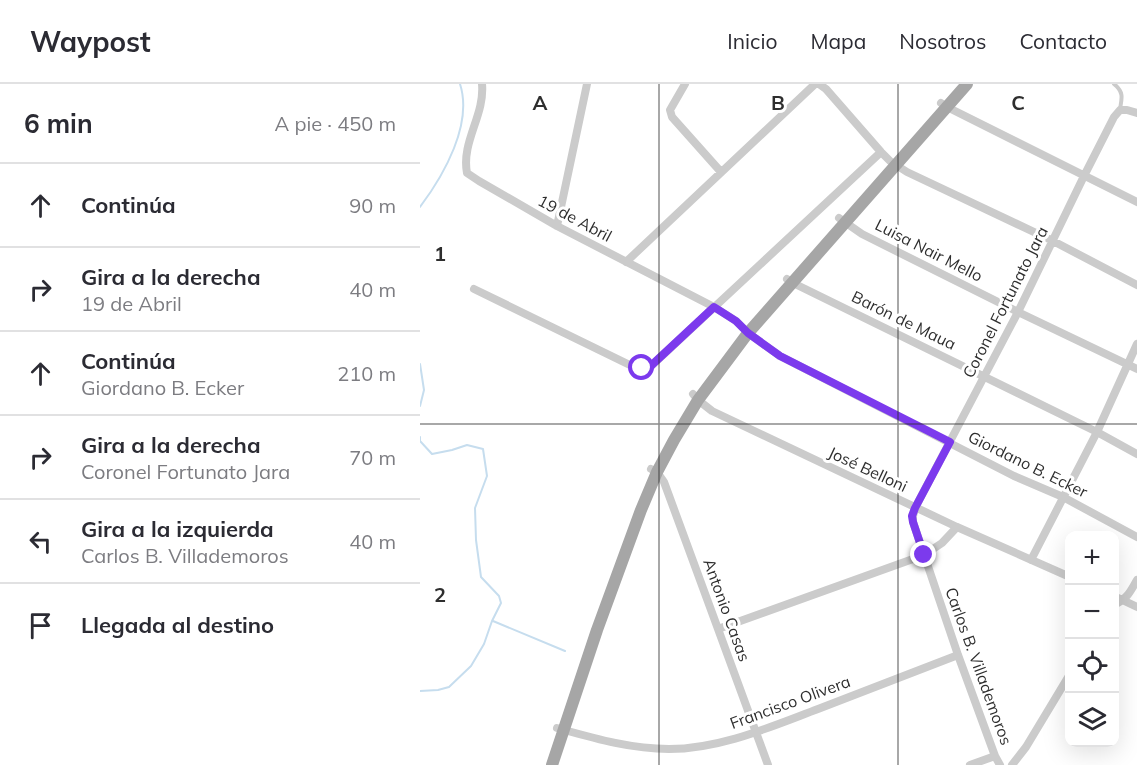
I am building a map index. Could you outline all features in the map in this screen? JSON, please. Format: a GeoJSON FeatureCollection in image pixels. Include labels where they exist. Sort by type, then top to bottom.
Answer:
{"type":"FeatureCollection","features":[{"type":"Feature","properties":{"kind":"main road"},"geometry":{"type":"LineString","coordinates":[[944,105],[958,84]]}},
{"type":"Feature","properties":{"kind":"main road"},"geometry":{"type":"LineString","coordinates":[[545,765],[597,630],[654,471],[674,440],[695,397],[746,331],[843,220],[889,159],[968,84]]}},
{"type":"Feature","properties":{"kind":"main road"},"geometry":{"type":"LineString","coordinates":[[552,765],[560,729]]}},
{"type":"Feature","properties":{"kind":"street","name":"19 de Abril"},"geometry":{"type":"LineString","coordinates":[[482,84],[480,107],[469,140],[465,163],[467,173],[557,226],[714,307],[736,321],[746,331]]}},
{"type":"Feature","properties":{"kind":"street"},"geometry":{"type":"LineString","coordinates":[[557,226],[587,84]]}},
{"type":"Feature","properties":{"kind":"street"},"geometry":{"type":"LineString","coordinates":[[685,84],[670,110],[672,117],[721,172]]}},
{"type":"Feature","properties":{"kind":"street"},"geometry":{"type":"LineString","coordinates":[[626,262],[817,84],[826,89],[889,159],[907,172],[1053,241],[1137,285]]}},
{"type":"Feature","properties":{"kind":"street"},"geometry":{"type":"LineString","coordinates":[[944,105],[1137,202]]}},
{"type":"Feature","properties":{"kind":"street"},"geometry":{"type":"LineString","coordinates":[[1120,110],[1137,113]]}},
{"type":"Feature","properties":{"kind":"street","name":"Coronel Fortunato Jara"},"geometry":{"type":"LineString","coordinates":[[915,508],[1018,312],[1114,117],[1120,110]]}},
{"type":"Feature","properties":{"kind":"street"},"geometry":{"type":"LineString","coordinates":[[474,289],[636,368],[650,367],[714,307],[889,159]]}},
{"type":"Feature","properties":{"kind":"street","name":"Luisa Nair Mello"},"geometry":{"type":"LineString","coordinates":[[843,220],[862,234],[1137,369]]}},
{"type":"Feature","properties":{"kind":"street","name":"Barón de Maua"},"geometry":{"type":"LineString","coordinates":[[790,281],[1097,432],[1137,454]]}},
{"type":"Feature","properties":{"kind":"street","name":"Giordano B. Ecker"},"geometry":{"type":"LineString","coordinates":[[746,331],[780,356],[1137,537]]}},
{"type":"Feature","properties":{"kind":"street"},"geometry":{"type":"LineString","coordinates":[[1031,560],[1097,432],[1137,344]]}},
{"type":"Feature","properties":{"kind":"street","name":"José Belloni"},"geometry":{"type":"LineString","coordinates":[[695,397],[712,411],[915,508],[1065,575]]}},
{"type":"Feature","properties":{"kind":"street","name":"Antonio Casas"},"geometry":{"type":"LineString","coordinates":[[654,471],[664,483],[768,765]]}},
{"type":"Feature","properties":{"kind":"street","name":"Carlos B. Villademoros"},"geometry":{"type":"LineString","coordinates":[[915,508],[912,516],[913,522],[958,655],[1000,765]]}},
{"type":"Feature","properties":{"kind":"street"},"geometry":{"type":"LineString","coordinates":[[718,629],[924,555],[942,543],[957,527]]}},
{"type":"Feature","properties":{"kind":"street"},"geometry":{"type":"LineString","coordinates":[[1119,602],[1129,595],[1137,580]]}},
{"type":"Feature","properties":{"kind":"street"},"geometry":{"type":"LineString","coordinates":[[1119,598],[1137,607]]}},
{"type":"Feature","properties":{"kind":"street","name":"Francisco Olivera"},"geometry":{"type":"LineString","coordinates":[[560,729],[631,746],[670,749],[717,743],[756,732],[958,655]]}},
{"type":"Feature","properties":{"kind":"street"},"geometry":{"type":"LineString","coordinates":[[1012,765],[1026,747],[1065,682]]}},
{"type":"Feature","properties":{"kind":"street"},"geometry":{"type":"LineString","coordinates":[[970,765],[995,756]]}},
{"type":"Feature","properties":{"kind":"lane"},"geometry":{"type":"LineString","coordinates":[[1114,84],[1122,95],[1120,110]]}},
{"type":"Feature","properties":{"kind":"waterway"},"geometry":{"type":"LineString","coordinates":[[420,207],[447,165],[454,148],[463,116],[460,84]]}},
{"type":"Feature","properties":{"kind":"waterway"},"geometry":{"type":"LineString","coordinates":[[420,364],[424,390],[420,406]]}},
{"type":"Feature","properties":{"kind":"waterway"},"geometry":{"type":"LineString","coordinates":[[420,437],[420,441],[432,454],[467,445],[483,449],[487,476],[475,508],[476,540],[481,577],[499,596],[501,603],[484,644],[471,666],[449,687],[420,691]]}},
{"type":"Feature","properties":{"kind":"waterway"},"geometry":{"type":"LineString","coordinates":[[493,621],[565,651]]}},
{"type":"Feature","properties":{"kind":"route"},"geometry":{"type":"LineString","coordinates":[[642,368],[650,367],[714,307],[736,321],[748,333],[780,356],[950,442],[912,516],[924,555]]}}]}
